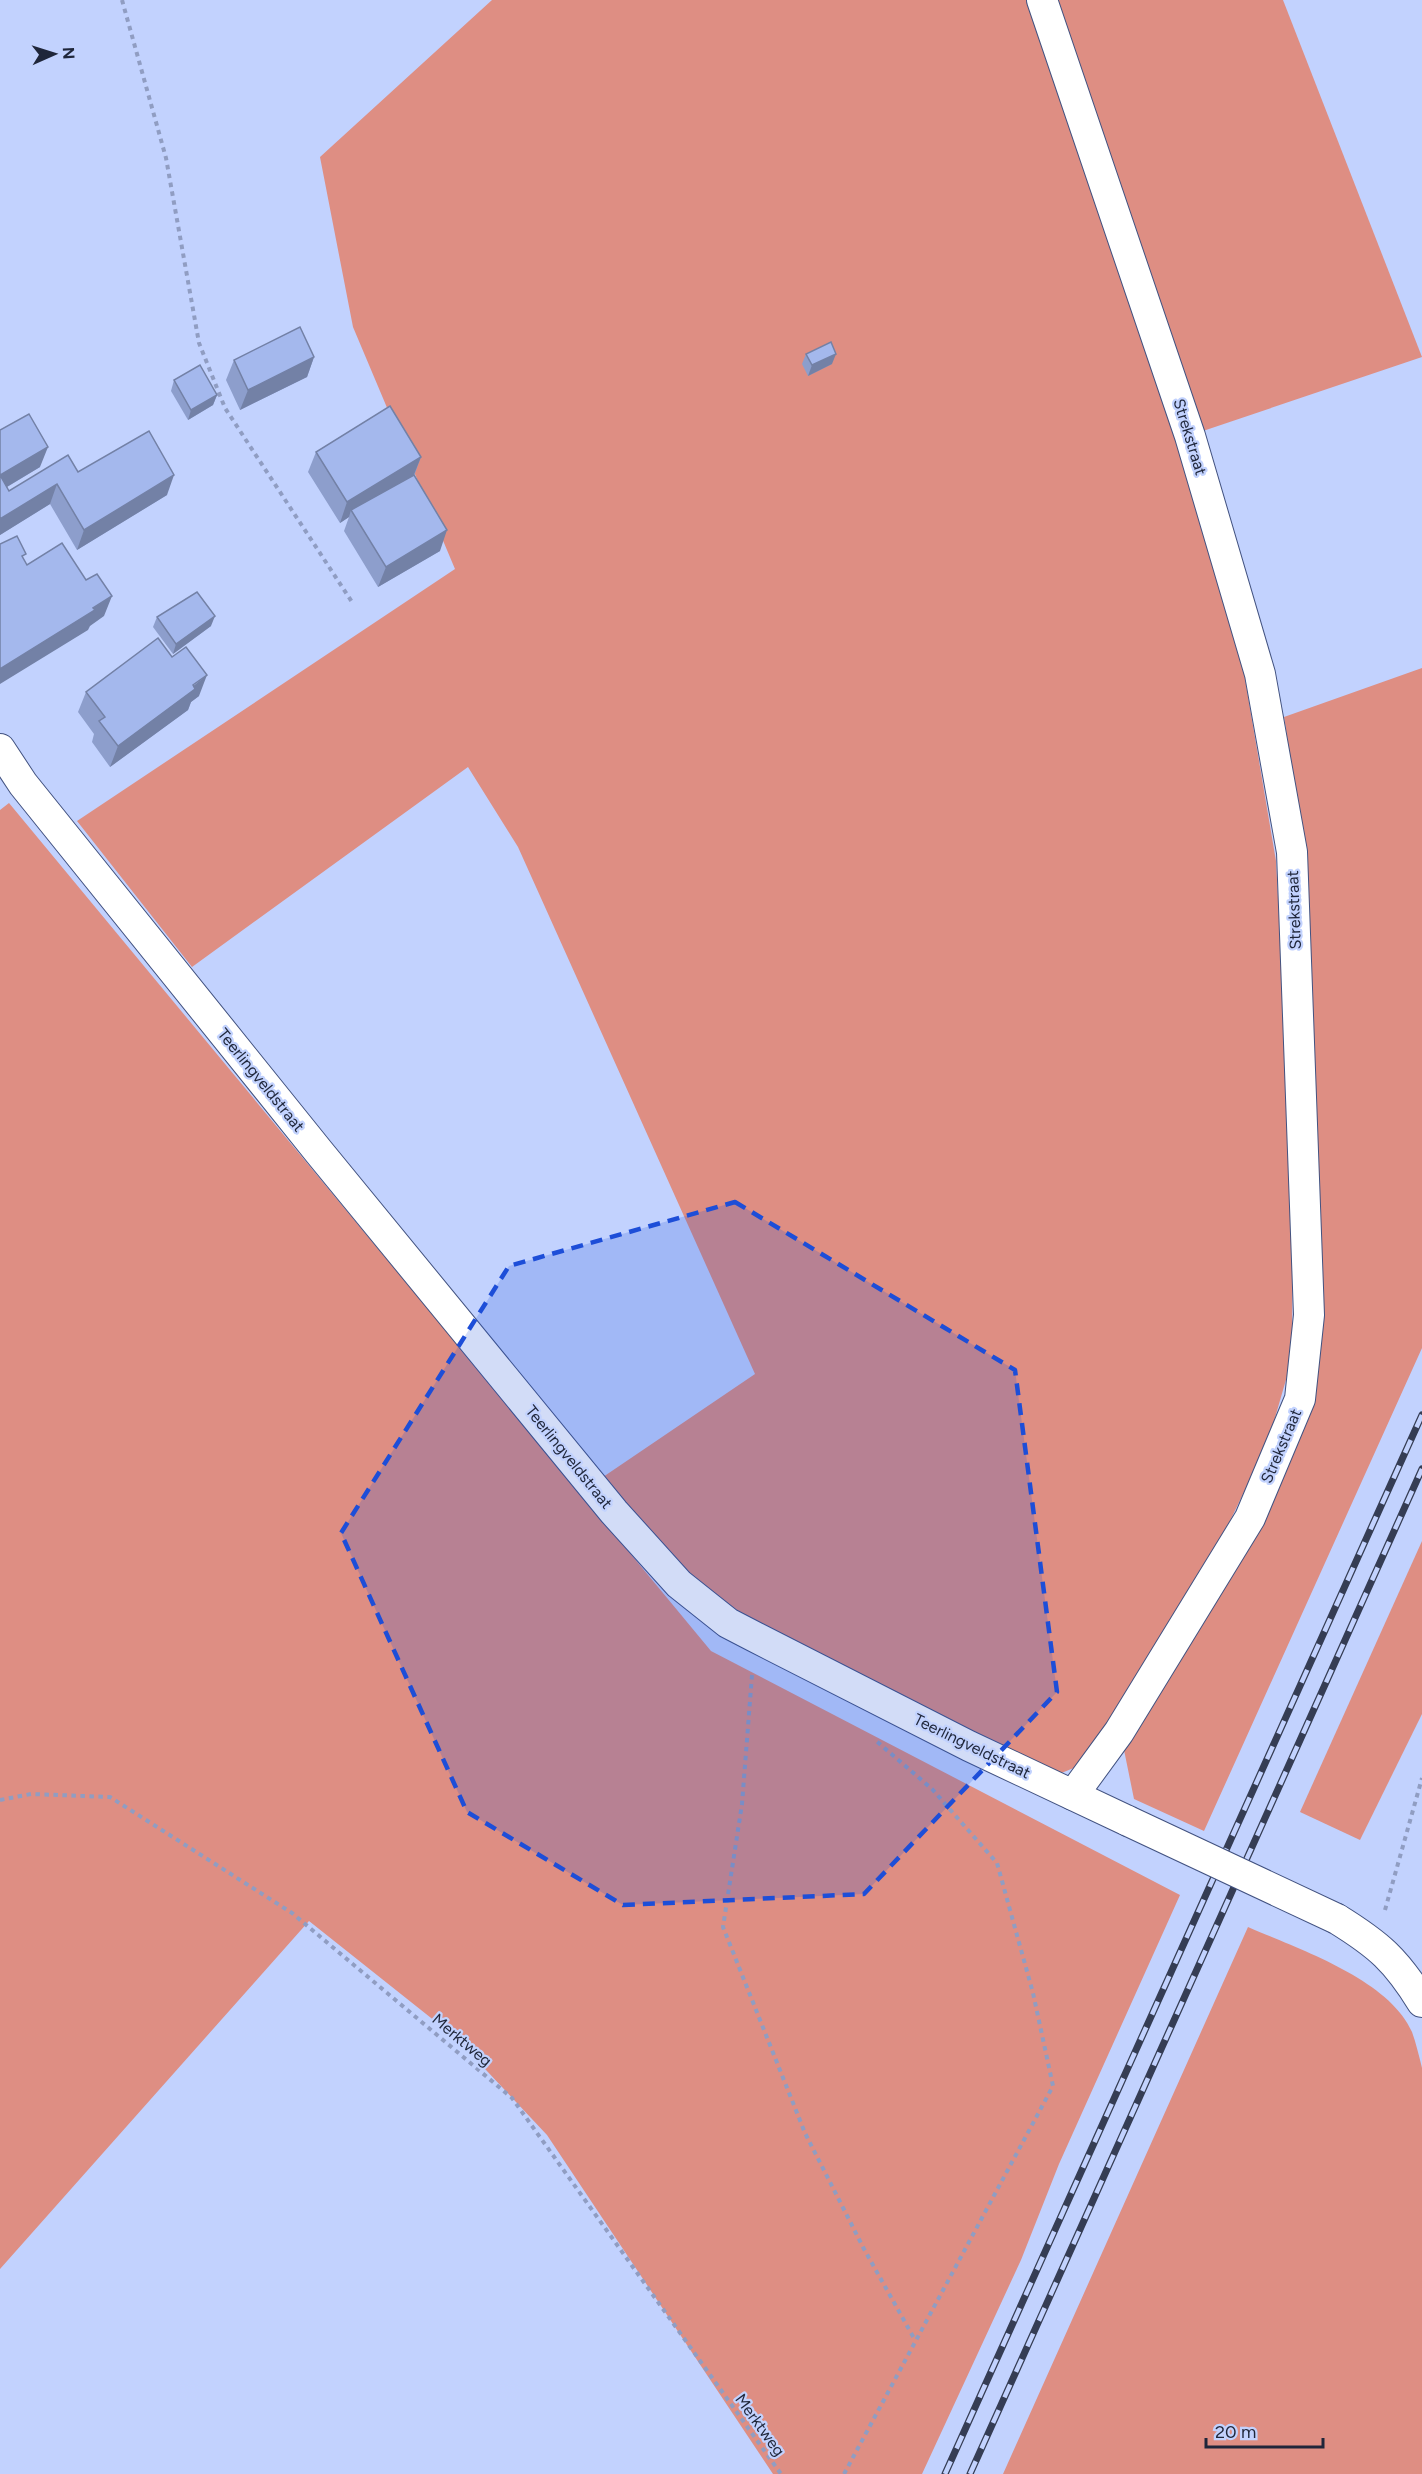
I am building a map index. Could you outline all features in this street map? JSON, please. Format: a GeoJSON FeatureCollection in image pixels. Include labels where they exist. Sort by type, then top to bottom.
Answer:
{"type":"FeatureCollection","features":[{"type":"Feature","properties":{"kind":"street","name":"Strekstraat"},"geometry":{"type":"LineString","coordinates":[[1042,0],[1190,436],[1260,674],[1292,852],[1309,1315],[1300,1399],[1250,1518],[1119,1731],[1073,1795]]}},
{"type":"Feature","properties":{"kind":"street","name":"Teerlingveldstraat"},"geometry":{"type":"LineString","coordinates":[[0,749],[23,783],[297,1125],[614,1512],[679,1584],[728,1623],[755,1637],[1073,1795],[1337,1918],[1376,1942],[1406,1975],[1422,2002]]}},
{"type":"Feature","properties":{"kind":"path"},"geometry":{"type":"LineString","coordinates":[[122,0],[166,159],[199,343],[225,408],[352,602]]}},
{"type":"Feature","properties":{"kind":"path"},"geometry":{"type":"LineString","coordinates":[[755,1637],[742,1804],[723,1927],[806,2133],[915,2341]]}},
{"type":"Feature","properties":{"kind":"path"},"geometry":{"type":"LineString","coordinates":[[844,2474],[1053,2086],[1033,1993],[997,1863],[932,1789],[869,1734]]}},
{"type":"Feature","properties":{"kind":"path"},"geometry":{"type":"LineString","coordinates":[[1376,1942],[1422,1778]]}},
{"type":"Feature","properties":{"kind":"path","name":"Merktweg"},"geometry":{"type":"LineString","coordinates":[[0,1800],[31,1794],[110,1797],[292,1913],[512,2098],[781,2474]]}},
{"type":"Feature","properties":{"kind":"highlighted area"},"geometry":{"type":"Polygon","coordinates":[[[735,1202],[1015,1370],[1057,1692],[864,1894],[623,1905],[467,1812],[341,1533],[509,1266],[735,1202]]]}},
{"type":"Feature","properties":{"kind":"shaded area"},"geometry":{"type":"Polygon","coordinates":[[[492,0],[1033,0],[1166,404],[1242,661],[1276,861],[1293,1177],[1292,1359],[1268,1442],[1230,1521],[1081,1765],[1059,1774],[726,1611],[663,1546],[603,1477],[755,1374],[518,847],[468,767],[192,967],[77,821],[455,569],[353,327],[320,157],[492,0]]]}},
{"type":"Feature","properties":{"kind":"shaded area"},"geometry":{"type":"Polygon","coordinates":[[[1058,0],[1283,0],[1422,357],[1200,432],[1058,0]]]}},
{"type":"Feature","properties":{"kind":"shaded area"},"geometry":{"type":"Polygon","coordinates":[[[1422,668],[1422,1348],[1204,1831],[1134,1799],[1123,1745],[1297,1437],[1297,800],[1284,717],[1422,668]]]}},
{"type":"Feature","properties":{"kind":"shaded area"},"geometry":{"type":"Polygon","coordinates":[[[9,803],[711,1651],[1180,1895],[1059,2164],[1021,2260],[922,2474],[773,2474],[547,2135],[455,2037],[309,1921],[0,2269],[0,810],[9,803]]]}},
{"type":"Feature","properties":{"kind":"shaded area"},"geometry":{"type":"Polygon","coordinates":[[[1422,1541],[1422,1714],[1360,1840],[1300,1812],[1422,1541]]]}},
{"type":"Feature","properties":{"kind":"shaded area"},"geometry":{"type":"Polygon","coordinates":[[[1248,1927],[1316,1956],[1363,1981],[1384,1996],[1400,2013],[1412,2032],[1422,2068],[1422,2474],[1003,2474],[1248,1927]]]}},
{"type":"Feature","properties":{"kind":"building"},"geometry":{"type":"Polygon","coordinates":[[[300,327],[314,357],[248,390],[234,360],[300,327]]]}},
{"type":"Feature","properties":{"kind":"building"},"geometry":{"type":"Polygon","coordinates":[[[831,342],[836,354],[812,365],[806,354],[831,342]]]}},
{"type":"Feature","properties":{"kind":"building"},"geometry":{"type":"Polygon","coordinates":[[[200,365],[217,395],[191,410],[174,380],[200,365]]]}},
{"type":"Feature","properties":{"kind":"building"},"geometry":{"type":"Polygon","coordinates":[[[390,406],[421,457],[347,502],[316,452],[390,406]]]}},
{"type":"Feature","properties":{"kind":"building"},"geometry":{"type":"Polygon","coordinates":[[[29,414],[48,447],[0,475],[0,430],[29,414]]]}},
{"type":"Feature","properties":{"kind":"building"},"geometry":{"type":"Polygon","coordinates":[[[149,431],[174,475],[84,530],[57,484],[0,519],[0,475],[9,491],[68,455],[78,472],[149,431]]]}},
{"type":"Feature","properties":{"kind":"building"},"geometry":{"type":"Polygon","coordinates":[[[414,475],[447,530],[386,567],[351,510],[414,475]]]}},
{"type":"Feature","properties":{"kind":"building"},"geometry":{"type":"Polygon","coordinates":[[[17,536],[26,554],[22,556],[27,565],[62,543],[86,580],[97,574],[112,596],[93,608],[95,610],[0,669],[0,544],[17,536]]]}},
{"type":"Feature","properties":{"kind":"building"},"geometry":{"type":"Polygon","coordinates":[[[197,592],[215,616],[176,644],[157,617],[197,592]]]}},
{"type":"Feature","properties":{"kind":"building"},"geometry":{"type":"Polygon","coordinates":[[[158,638],[172,657],[186,647],[207,675],[193,685],[195,689],[118,746],[99,721],[105,717],[86,692],[158,638]]]}},
{"type":"Feature","properties":{"kind":"railway"},"geometry":{"type":"LineString","coordinates":[[945,2474],[1422,1415]]}},
{"type":"Feature","properties":{"kind":"railway"},"geometry":{"type":"LineString","coordinates":[[970,2474],[1422,1469]]}}]}
